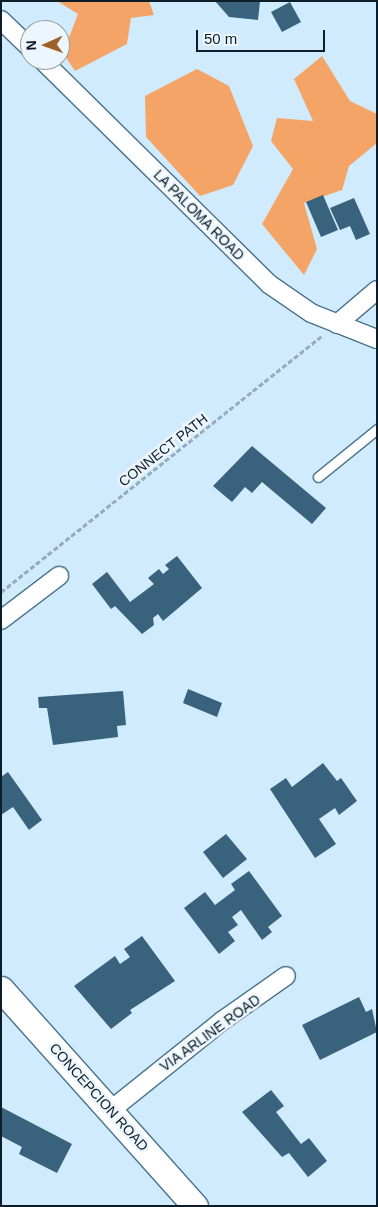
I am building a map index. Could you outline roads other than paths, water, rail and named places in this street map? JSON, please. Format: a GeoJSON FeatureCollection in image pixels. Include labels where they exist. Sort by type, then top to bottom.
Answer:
{"type":"FeatureCollection","features":[{"type":"Feature","properties":{"kind":"street"},"geometry":{"type":"LineString","coordinates":[[1,20],[20,38]]}},
{"type":"Feature","properties":{"kind":"street","name":"LA PALOMA ROAD"},"geometry":{"type":"LineString","coordinates":[[52,70],[269,284],[290,300],[336,324],[377,339]]}},
{"type":"Feature","properties":{"kind":"street"},"geometry":{"type":"LineString","coordinates":[[336,324],[377,290]]}},
{"type":"Feature","properties":{"kind":"street"},"geometry":{"type":"LineString","coordinates":[[1,620],[59,576]]}},
{"type":"Feature","properties":{"kind":"street","name":"VIA ARLINE ROAD"},"geometry":{"type":"LineString","coordinates":[[111,1110],[222,1021],[286,976]]}},
{"type":"Feature","properties":{"kind":"street","name":"CONCEPCION ROAD"},"geometry":{"type":"LineString","coordinates":[[1,989],[195,1206]]}},
{"type":"Feature","properties":{"kind":"lane"},"geometry":{"type":"LineString","coordinates":[[318,477],[377,429]]}}]}
